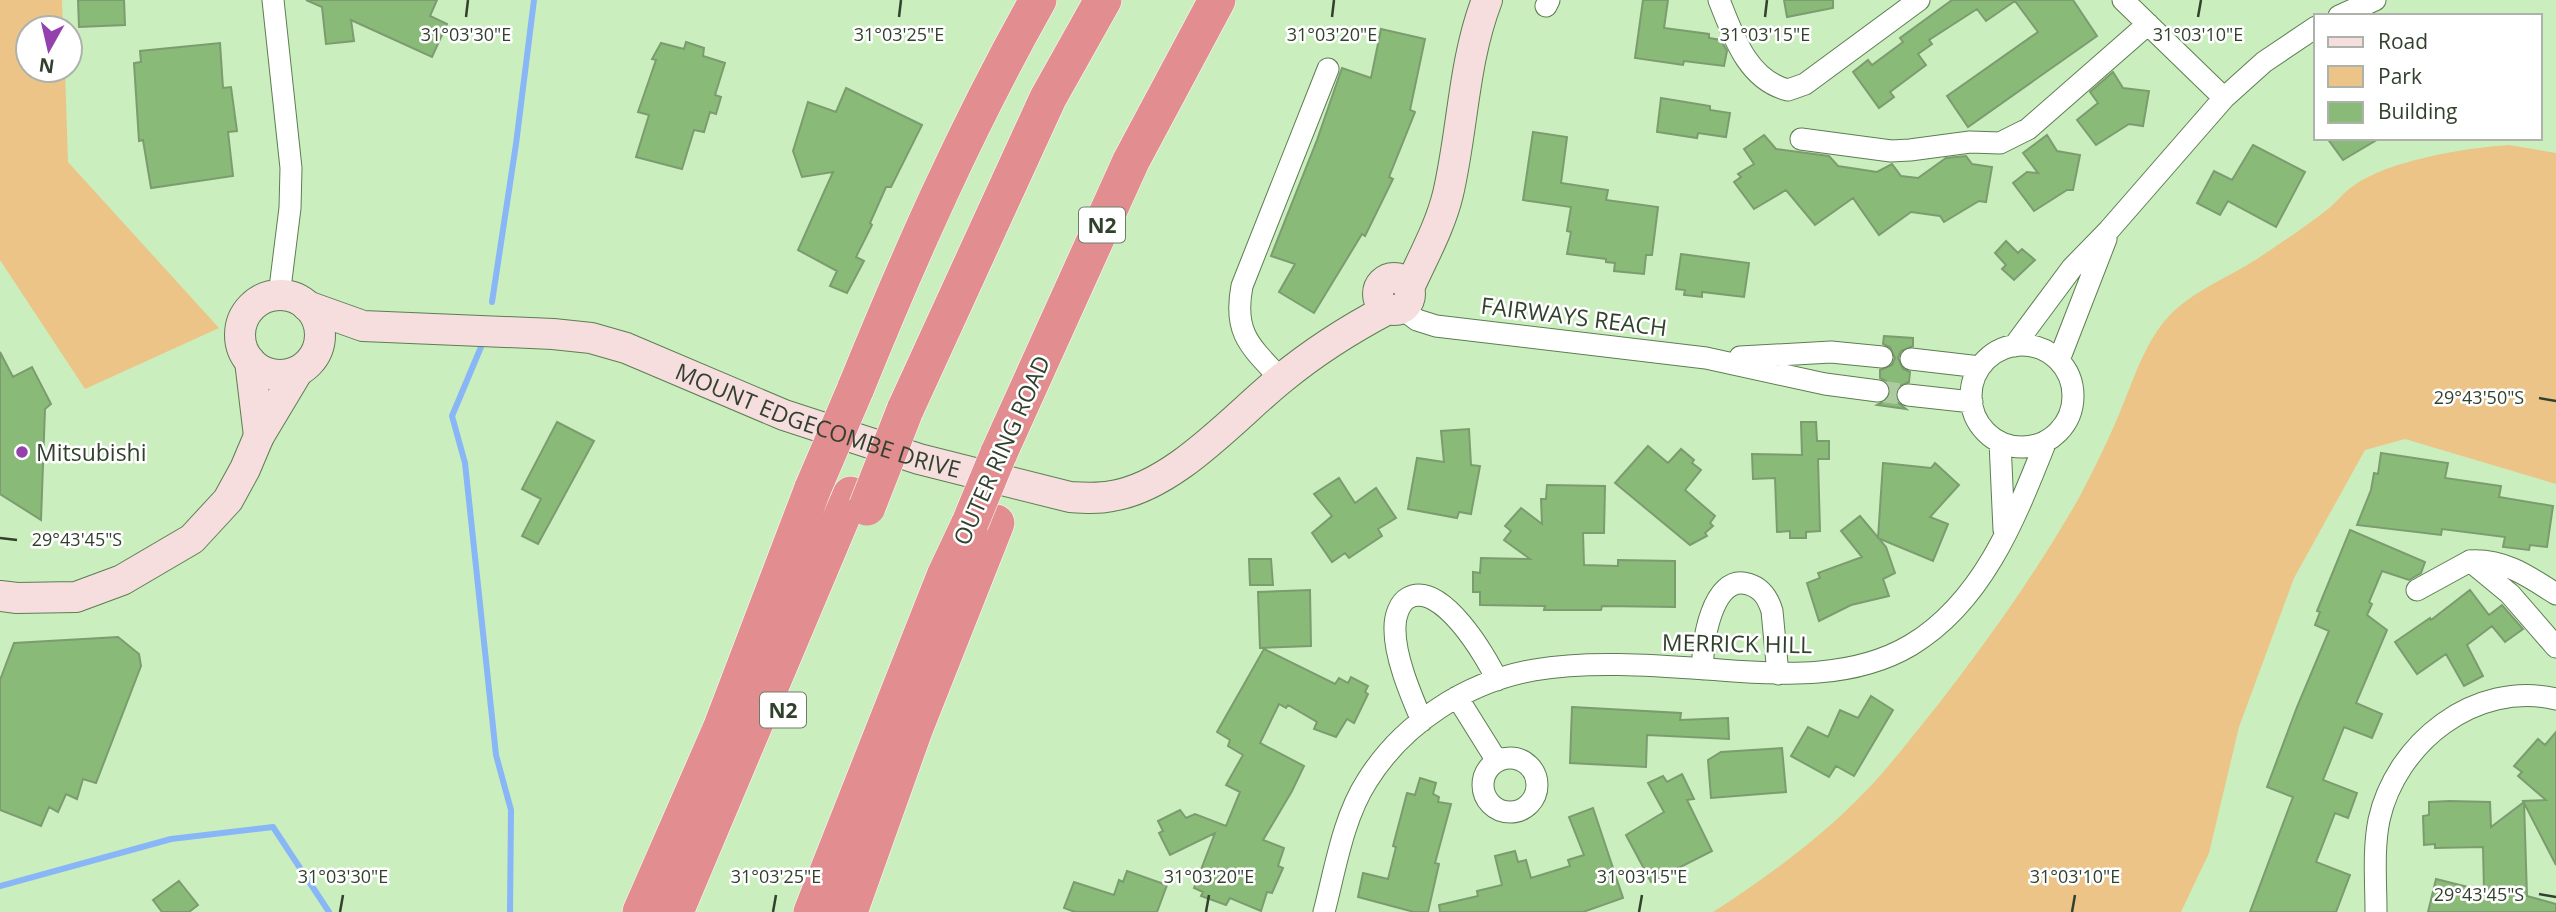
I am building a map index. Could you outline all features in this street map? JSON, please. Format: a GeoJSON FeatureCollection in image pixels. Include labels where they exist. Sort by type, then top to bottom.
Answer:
{"type":"FeatureCollection","features":[{"type":"Feature","properties":{"kind":"highway"},"geometry":{"type":"LineString","coordinates":[[641,912],[721,729],[813,488],[883,401],[905,268],[1005,58],[1038,0]]}},
{"type":"Feature","properties":{"kind":"highway","name":"N2"},"geometry":{"type":"LineString","coordinates":[[698,912],[859,501],[883,401],[1103,0]]}},
{"type":"Feature","properties":{"kind":"highway","name":"OUTER RING ROAD"},"geometry":{"type":"LineString","coordinates":[[812,912],[945,576],[983,523],[1010,459],[1079,274],[1131,161],[1217,0]]}},
{"type":"Feature","properties":{"kind":"highway"},"geometry":{"type":"LineString","coordinates":[[675,912],[859,501]]}},
{"type":"Feature","properties":{"kind":"highway"},"geometry":{"type":"LineString","coordinates":[[849,912],[914,730],[983,523]]}},
{"type":"Feature","properties":{"kind":"highway"},"geometry":{"type":"LineString","coordinates":[[821,912],[945,576]]}},
{"type":"Feature","properties":{"kind":"street"},"geometry":{"type":"LineString","coordinates":[[273,0],[290,168],[290,208],[279,296]]}},
{"type":"Feature","properties":{"kind":"street"},"geometry":{"type":"LineString","coordinates":[[1397,296],[1439,227],[1448,194],[1473,52],[1487,0]]}},
{"type":"Feature","properties":{"kind":"street"},"geometry":{"type":"LineString","coordinates":[[1719,0],[1738,47],[1755,71],[1767,82],[1788,90],[1805,83],[1919,0]]}},
{"type":"Feature","properties":{"kind":"street"},"geometry":{"type":"LineString","coordinates":[[2123,0],[2224,99]]}},
{"type":"Feature","properties":{"kind":"street"},"geometry":{"type":"LineString","coordinates":[[2343,14],[2366,2]]}},
{"type":"Feature","properties":{"kind":"street"},"geometry":{"type":"LineString","coordinates":[[1801,139],[1891,150],[1970,142],[2000,143],[2028,129],[2148,24]]}},
{"type":"Feature","properties":{"kind":"street"},"geometry":{"type":"LineString","coordinates":[[2014,346],[2072,268],[2224,99],[2264,62],[2314,28]]}},
{"type":"Feature","properties":{"kind":"street"},"geometry":{"type":"LineString","coordinates":[[1281,379],[1260,357],[1243,332],[1238,316],[1239,303],[1242,286],[1328,69]]}},
{"type":"Feature","properties":{"kind":"street"},"geometry":{"type":"LineString","coordinates":[[2059,360],[2109,230]]}},
{"type":"Feature","properties":{"kind":"street"},"geometry":{"type":"LineString","coordinates":[[0,596],[76,597],[122,580],[192,539],[228,500],[246,469],[259,436],[306,363],[320,338],[319,327],[307,306],[293,298],[279,296],[257,303],[245,316],[241,339],[243,349],[259,369],[274,374],[286,375],[306,363],[363,326]]}},
{"type":"Feature","properties":{"kind":"street","name":"MOUNT EDGECOMBE DRIVE"},"geometry":{"type":"LineString","coordinates":[[307,306],[363,326],[591,338],[626,348],[796,419],[919,459],[1080,498],[1115,496],[1168,474],[1281,379],[1397,296]]}},
{"type":"Feature","properties":{"kind":"street","name":"FAIRWAYS REACH"},"geometry":{"type":"LineString","coordinates":[[1397,296],[1436,326],[1706,358],[1825,384],[1878,391]]}},
{"type":"Feature","properties":{"kind":"street"},"geometry":{"type":"LineString","coordinates":[[2030,345],[2045,350],[2059,360],[2068,373],[2073,388],[2073,404],[2068,419],[2059,432],[2046,441],[2023,446],[2000,442],[1981,425],[1972,402],[1973,384],[1980,367],[1989,357],[2014,346],[2030,345]]}},
{"type":"Feature","properties":{"kind":"street","name":"FAIRWAYS REACH"},"geometry":{"type":"LineString","coordinates":[[1706,358],[1831,352],[1882,357]]}},
{"type":"Feature","properties":{"kind":"street"},"geometry":{"type":"LineString","coordinates":[[1912,359],[1980,367]]}},
{"type":"Feature","properties":{"kind":"street"},"geometry":{"type":"LineString","coordinates":[[250,361],[259,436]]}},
{"type":"Feature","properties":{"kind":"street"},"geometry":{"type":"LineString","coordinates":[[1908,395],[1972,402]]}},
{"type":"Feature","properties":{"kind":"street","name":"MERRICK HILL"},"geometry":{"type":"LineString","coordinates":[[1324,912],[1343,836],[1366,783],[1391,748],[1422,721],[1457,697],[1497,680],[1535,670],[1596,666],[1778,674],[1850,667],[1879,659],[1911,645],[1952,614],[1980,580],[2005,535],[2046,441]]}},
{"type":"Feature","properties":{"kind":"street"},"geometry":{"type":"LineString","coordinates":[[2000,442],[2005,535]]}},
{"type":"Feature","properties":{"kind":"street"},"geometry":{"type":"LineString","coordinates":[[2417,590],[2470,561],[2489,560],[2517,570],[2556,594]]}},
{"type":"Feature","properties":{"kind":"street"},"geometry":{"type":"LineString","coordinates":[[2470,561],[2510,594],[2556,647]]}},
{"type":"Feature","properties":{"kind":"street"},"geometry":{"type":"LineString","coordinates":[[1703,669],[1702,653],[1706,629],[1714,609],[1725,590],[1734,584],[1742,583],[1757,588],[1769,602],[1778,674]]}},
{"type":"Feature","properties":{"kind":"street"},"geometry":{"type":"LineString","coordinates":[[1422,721],[1409,690],[1396,635],[1397,617],[1408,598],[1426,596],[1437,602],[1465,628],[1485,654],[1497,680]]}},
{"type":"Feature","properties":{"kind":"street"},"geometry":{"type":"LineString","coordinates":[[2376,912],[2376,845],[2380,819],[2399,771],[2414,751],[2434,730],[2457,713],[2490,701],[2522,696],[2556,699]]}},
{"type":"Feature","properties":{"kind":"street"},"geometry":{"type":"LineString","coordinates":[[1457,697],[1497,761]]}},
{"type":"Feature","properties":{"kind":"green space"},"geometry":{"type":"Polygon","coordinates":[[[0,0],[62,0],[62,14],[14,14],[14,84],[65,84],[68,162],[219,328],[85,389],[0,260],[0,0]]]}},
{"type":"Feature","properties":{"kind":"green space"},"geometry":{"type":"Polygon","coordinates":[[[2509,145],[2556,153],[2556,484],[2405,439],[2365,450],[2294,578],[2239,727],[2209,853],[2181,912],[1713,912],[1786,861],[1854,803],[1897,756],[1956,681],[2012,604],[2064,524],[2102,452],[2148,347],[2162,325],[2179,306],[2293,235],[2328,209],[2350,188],[2368,177],[2428,157],[2509,145]]]}},
{"type":"Feature","properties":{"kind":"building"},"geometry":{"type":"Polygon","coordinates":[[[78,0],[124,0],[125,25],[84,27],[84,14],[79,14],[78,0]]]}},
{"type":"Feature","properties":{"kind":"building"},"geometry":{"type":"Polygon","coordinates":[[[306,0],[437,0],[430,16],[447,24],[432,57],[351,20],[354,41],[326,44],[322,7],[306,0]]]}},
{"type":"Feature","properties":{"kind":"building"},"geometry":{"type":"Polygon","coordinates":[[[1643,0],[1668,0],[1664,28],[1709,34],[1709,38],[1721,40],[1727,51],[1724,66],[1684,61],[1683,65],[1635,58],[1643,0]]]}},
{"type":"Feature","properties":{"kind":"building"},"geometry":{"type":"Polygon","coordinates":[[[1784,0],[1833,0],[1833,8],[1787,17],[1784,0]]]}},
{"type":"Feature","properties":{"kind":"building"},"geometry":{"type":"Polygon","coordinates":[[[1952,0],[2073,0],[2097,36],[1968,127],[1947,96],[2038,32],[2015,1],[1986,21],[1977,9],[1929,40],[1932,44],[1918,54],[1926,65],[1890,92],[1894,97],[1879,108],[1853,72],[1868,60],[1872,65],[1903,42],[1900,38],[1952,0]]]}},
{"type":"Feature","properties":{"kind":"building"},"geometry":{"type":"Polygon","coordinates":[[[1381,29],[1425,39],[1410,110],[1415,112],[1389,177],[1393,179],[1365,236],[1362,234],[1314,313],[1279,292],[1295,264],[1271,256],[1342,68],[1371,78],[1381,29]]]}},
{"type":"Feature","properties":{"kind":"building"},"geometry":{"type":"Polygon","coordinates":[[[686,42],[704,48],[703,56],[725,63],[715,95],[721,97],[716,114],[710,112],[704,132],[694,130],[682,169],[636,157],[649,115],[638,112],[656,60],[652,59],[661,43],[684,49],[686,42]]]}},
{"type":"Feature","properties":{"kind":"building"},"geometry":{"type":"Polygon","coordinates":[[[220,43],[223,88],[231,87],[237,131],[228,132],[233,176],[151,188],[143,140],[139,141],[134,63],[141,62],[140,51],[220,43]]]}},
{"type":"Feature","properties":{"kind":"building"},"geometry":{"type":"Polygon","coordinates":[[[2113,72],[2123,88],[2149,91],[2143,126],[2129,124],[2096,145],[2077,120],[2098,103],[2090,92],[2113,72]]]}},
{"type":"Feature","properties":{"kind":"building"},"geometry":{"type":"Polygon","coordinates":[[[846,88],[922,125],[891,187],[886,187],[870,223],[872,225],[856,257],[864,261],[847,293],[830,286],[837,271],[798,250],[833,172],[802,177],[793,151],[808,102],[836,112],[846,88]]]}},
{"type":"Feature","properties":{"kind":"building"},"geometry":{"type":"Polygon","coordinates":[[[1661,98],[1710,106],[1710,110],[1730,113],[1726,137],[1698,133],[1697,138],[1657,132],[1661,98]]]}},
{"type":"Feature","properties":{"kind":"building"},"geometry":{"type":"Polygon","coordinates":[[[1533,132],[1567,137],[1561,183],[1608,190],[1606,200],[1658,207],[1652,255],[1646,255],[1644,274],[1614,271],[1615,263],[1606,262],[1606,259],[1567,254],[1571,232],[1567,231],[1571,207],[1523,200],[1533,132]]]}},
{"type":"Feature","properties":{"kind":"building"},"geometry":{"type":"Polygon","coordinates":[[[1764,135],[1776,149],[1829,156],[1838,166],[1877,172],[1892,164],[1901,176],[1918,178],[1946,158],[1966,156],[1972,164],[1992,167],[1986,202],[1979,201],[1944,222],[1940,216],[1911,212],[1879,235],[1853,198],[1815,225],[1786,190],[1754,209],[1734,182],[1741,177],[1738,174],[1754,164],[1744,149],[1764,135]]]}},
{"type":"Feature","properties":{"kind":"building"},"geometry":{"type":"Polygon","coordinates":[[[2047,135],[2057,151],[2080,155],[2073,190],[2067,190],[2034,211],[2013,183],[2027,172],[2038,173],[2023,153],[2047,135]]]}},
{"type":"Feature","properties":{"kind":"building"},"geometry":{"type":"Polygon","coordinates":[[[2328,140],[2377,140],[2343,160],[2328,140]]]}},
{"type":"Feature","properties":{"kind":"building"},"geometry":{"type":"Polygon","coordinates":[[[2253,145],[2305,172],[2276,227],[2228,201],[2220,215],[2197,203],[2214,171],[2232,180],[2253,145]]]}},
{"type":"Feature","properties":{"kind":"building"},"geometry":{"type":"Polygon","coordinates":[[[2006,241],[2018,253],[2022,249],[2035,260],[2014,280],[2002,269],[2006,265],[1995,253],[2006,241]]]}},
{"type":"Feature","properties":{"kind":"building"},"geometry":{"type":"Polygon","coordinates":[[[1681,254],[1749,263],[1744,297],[1702,292],[1702,297],[1684,295],[1685,290],[1676,289],[1681,254]]]}},
{"type":"Feature","properties":{"kind":"building"},"geometry":{"type":"Polygon","coordinates":[[[1884,336],[1913,338],[1913,346],[1901,351],[1898,358],[1903,369],[1910,372],[1909,382],[1898,387],[1895,394],[1896,401],[1906,409],[1877,405],[1888,399],[1891,392],[1886,381],[1880,378],[1880,370],[1892,365],[1895,358],[1890,347],[1883,344],[1884,336]]]}},
{"type":"Feature","properties":{"kind":"building","name":"Mitsubishi"},"geometry":{"type":"Polygon","coordinates":[[[0,352],[13,377],[32,367],[51,404],[45,409],[41,520],[0,494],[0,352]]]}},
{"type":"Feature","properties":{"kind":"building"},"geometry":{"type":"Polygon","coordinates":[[[557,422],[594,441],[538,544],[522,536],[541,499],[522,489],[557,422]]]}},
{"type":"Feature","properties":{"kind":"building"},"geometry":{"type":"Polygon","coordinates":[[[1801,422],[1816,422],[1817,441],[1829,441],[1829,459],[1818,459],[1820,531],[1806,532],[1806,538],[1790,538],[1790,531],[1777,532],[1775,478],[1753,479],[1752,454],[1802,455],[1801,422]]]}},
{"type":"Feature","properties":{"kind":"building"},"geometry":{"type":"Polygon","coordinates":[[[1469,429],[1471,465],[1480,466],[1471,514],[1459,512],[1457,518],[1408,509],[1417,458],[1444,462],[1441,431],[1469,429]]]}},
{"type":"Feature","properties":{"kind":"building"},"geometry":{"type":"Polygon","coordinates":[[[1648,446],[1668,463],[1681,449],[1701,470],[1685,490],[1715,516],[1710,523],[1713,526],[1705,533],[1707,536],[1690,545],[1615,483],[1648,446]]]}},
{"type":"Feature","properties":{"kind":"building"},"geometry":{"type":"Polygon","coordinates":[[[2381,453],[2448,463],[2445,478],[2501,486],[2499,497],[2553,506],[2547,547],[2530,545],[2529,550],[2503,547],[2505,537],[2442,529],[2441,535],[2357,525],[2371,490],[2374,473],[2378,474],[2381,453]]]}},
{"type":"Feature","properties":{"kind":"building"},"geometry":{"type":"Polygon","coordinates":[[[1883,463],[1931,468],[1935,463],[1959,485],[1930,517],[1948,524],[1933,561],[1878,538],[1883,463]]]}},
{"type":"Feature","properties":{"kind":"building"},"geometry":{"type":"Polygon","coordinates":[[[1339,478],[1355,503],[1376,488],[1396,518],[1378,529],[1382,536],[1349,558],[1345,553],[1332,562],[1312,533],[1332,516],[1314,494],[1339,478]]]}},
{"type":"Feature","properties":{"kind":"building"},"geometry":{"type":"Polygon","coordinates":[[[1547,485],[1605,486],[1604,533],[1583,533],[1584,565],[1618,566],[1618,560],[1675,561],[1675,607],[1602,606],[1601,610],[1544,610],[1545,606],[1480,605],[1480,592],[1473,592],[1473,572],[1480,573],[1481,558],[1530,559],[1504,540],[1511,531],[1505,526],[1521,508],[1542,524],[1541,499],[1546,499],[1547,485]]]}},
{"type":"Feature","properties":{"kind":"building"},"geometry":{"type":"Polygon","coordinates":[[[1860,516],[1886,547],[1895,573],[1883,579],[1889,596],[1851,605],[1819,621],[1807,583],[1820,578],[1818,573],[1862,557],[1841,531],[1860,516]]]}},
{"type":"Feature","properties":{"kind":"building"},"geometry":{"type":"Polygon","coordinates":[[[2350,530],[2425,562],[2421,573],[2409,580],[2382,571],[2369,602],[2372,604],[2367,615],[2387,630],[2356,703],[2382,714],[2372,738],[2344,727],[2323,780],[2357,793],[2348,818],[2335,813],[2316,862],[2350,875],[2336,912],[2250,912],[2293,797],[2267,787],[2329,631],[2315,625],[2320,612],[2317,611],[2350,530]]]}},
{"type":"Feature","properties":{"kind":"building"},"geometry":{"type":"Polygon","coordinates":[[[1249,559],[1271,559],[1273,585],[1250,585],[1249,559]]]}},
{"type":"Feature","properties":{"kind":"building"},"geometry":{"type":"Polygon","coordinates":[[[1310,590],[1311,646],[1260,648],[1258,592],[1310,590]]]}},
{"type":"Feature","properties":{"kind":"building"},"geometry":{"type":"Polygon","coordinates":[[[2470,590],[2489,615],[2502,605],[2523,629],[2505,642],[2492,626],[2467,645],[2483,676],[2464,686],[2446,654],[2417,674],[2395,642],[2430,618],[2431,620],[2470,590]]]}},
{"type":"Feature","properties":{"kind":"building"},"geometry":{"type":"Polygon","coordinates":[[[118,637],[139,654],[141,666],[96,783],[83,779],[77,799],[66,794],[58,812],[49,807],[41,826],[0,810],[0,680],[14,643],[118,637]]]}},
{"type":"Feature","properties":{"kind":"building"},"geometry":{"type":"Polygon","coordinates":[[[1264,649],[1335,684],[1339,678],[1348,683],[1351,677],[1368,686],[1365,692],[1368,694],[1354,723],[1347,719],[1336,737],[1314,729],[1317,722],[1288,705],[1286,708],[1279,704],[1260,743],[1304,766],[1263,840],[1284,848],[1278,866],[1283,868],[1272,893],[1267,892],[1261,911],[1230,898],[1226,905],[1201,896],[1203,892],[1194,888],[1215,833],[1170,855],[1159,833],[1163,831],[1158,821],[1180,810],[1186,818],[1195,814],[1226,826],[1240,792],[1226,785],[1243,755],[1228,746],[1230,740],[1217,732],[1264,649]]]}},
{"type":"Feature","properties":{"kind":"building"},"geometry":{"type":"Polygon","coordinates":[[[1871,696],[1893,710],[1854,776],[1836,766],[1829,777],[1791,756],[1808,727],[1828,737],[1840,710],[1858,718],[1871,696]]]}},
{"type":"Feature","properties":{"kind":"building"},"geometry":{"type":"Polygon","coordinates":[[[1572,707],[1681,713],[1680,720],[1728,718],[1729,739],[1647,735],[1646,767],[1570,763],[1572,707]]]}},
{"type":"Feature","properties":{"kind":"building"},"geometry":{"type":"Polygon","coordinates":[[[2556,732],[2556,865],[2523,801],[2546,800],[2518,776],[2522,772],[2514,766],[2538,739],[2545,745],[2556,732]]]}},
{"type":"Feature","properties":{"kind":"building"},"geometry":{"type":"Polygon","coordinates":[[[1782,748],[1786,792],[1711,798],[1708,760],[1721,752],[1782,748]]]}},
{"type":"Feature","properties":{"kind":"building"},"geometry":{"type":"Polygon","coordinates":[[[1682,774],[1694,799],[1687,800],[1712,851],[1651,882],[1626,835],[1664,812],[1648,783],[1663,776],[1667,782],[1682,774]]]}},
{"type":"Feature","properties":{"kind":"building"},"geometry":{"type":"Polygon","coordinates":[[[1420,778],[1436,783],[1433,794],[1439,797],[1438,802],[1451,804],[1435,863],[1439,864],[1428,912],[1414,912],[1358,897],[1363,873],[1388,879],[1396,847],[1393,846],[1407,793],[1415,795],[1420,778]]]}},
{"type":"Feature","properties":{"kind":"building"},"geometry":{"type":"Polygon","coordinates":[[[2429,802],[2490,802],[2491,827],[2524,802],[2527,896],[2556,904],[2556,912],[2428,912],[2436,879],[2484,891],[2483,847],[2435,848],[2435,844],[2424,845],[2423,816],[2429,815],[2429,802]]]}},
{"type":"Feature","properties":{"kind":"building"},"geometry":{"type":"Polygon","coordinates":[[[1593,808],[1623,898],[1583,912],[1440,912],[1439,905],[1478,896],[1477,891],[1502,885],[1495,856],[1515,851],[1518,862],[1526,860],[1531,878],[1570,866],[1568,860],[1584,855],[1569,817],[1593,808]]]}},
{"type":"Feature","properties":{"kind":"building"},"geometry":{"type":"Polygon","coordinates":[[[1127,871],[1167,885],[1157,912],[1075,912],[1064,908],[1074,882],[1114,895],[1119,880],[1123,882],[1127,871]]]}},
{"type":"Feature","properties":{"kind":"building"},"geometry":{"type":"Polygon","coordinates":[[[179,881],[198,905],[189,912],[162,912],[153,900],[179,881]]]}},
{"type":"Feature","properties":{"kind":"waterway"},"geometry":{"type":"LineString","coordinates":[[492,302],[534,0]]}},
{"type":"Feature","properties":{"kind":"waterway"},"geometry":{"type":"LineString","coordinates":[[481,347],[452,416],[465,463],[496,755],[511,810],[510,912]]}},
{"type":"Feature","properties":{"kind":"waterway"},"geometry":{"type":"LineString","coordinates":[[0,886],[171,839],[273,827],[329,912]]}},
{"type":"Feature","properties":{"kind":"tunnel"},"geometry":{"type":"LineString","coordinates":[[1878,391],[1908,395]]}},
{"type":"Feature","properties":{"kind":"place","name":"Mitsubishi"},"geometry":{"type":"Point","coordinates":[22,452]}}]}
